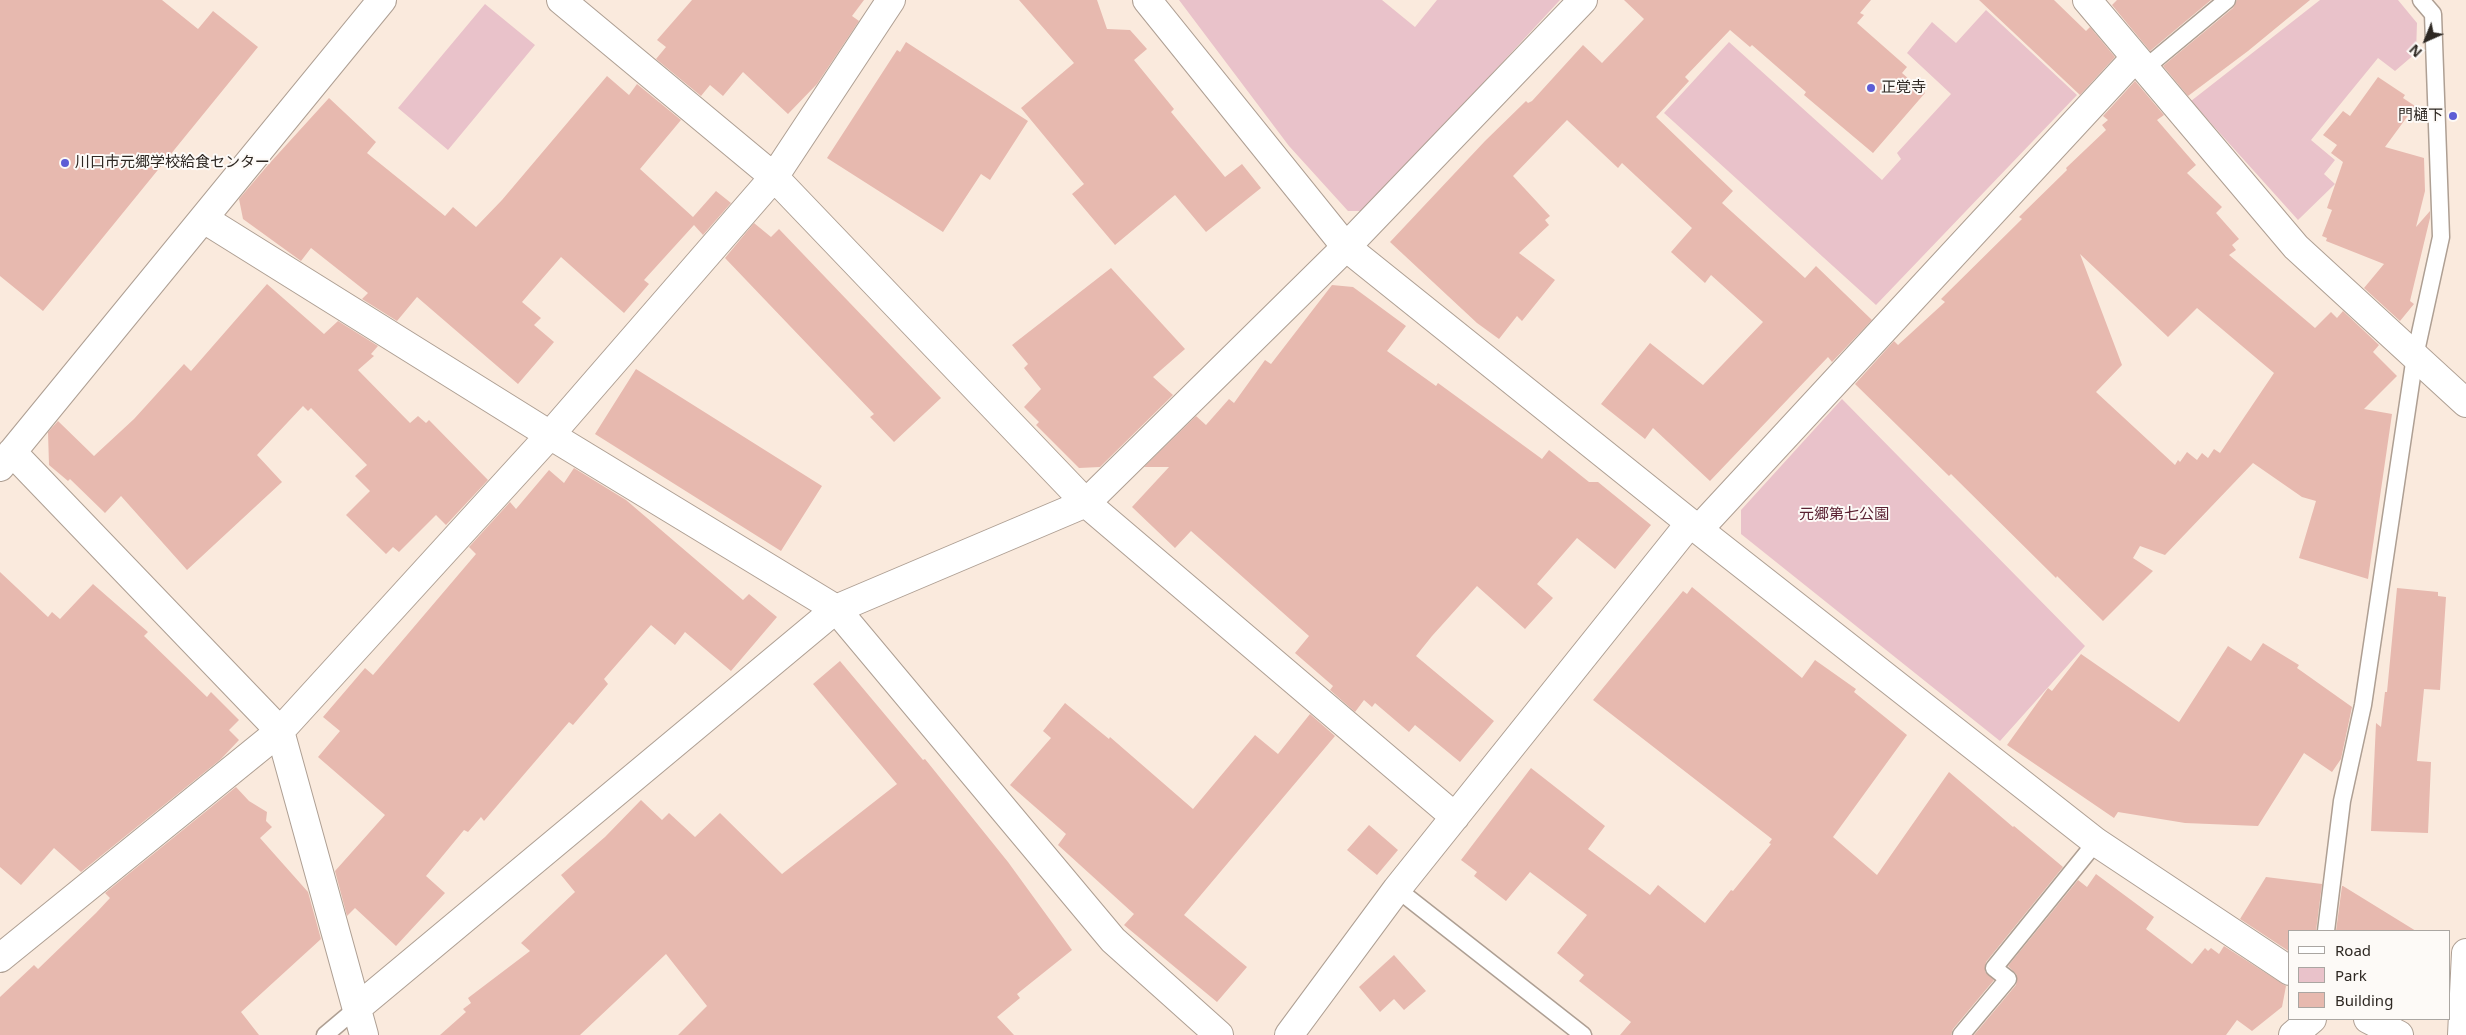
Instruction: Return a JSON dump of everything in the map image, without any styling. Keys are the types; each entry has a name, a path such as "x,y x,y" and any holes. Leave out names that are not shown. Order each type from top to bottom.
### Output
{"street":[{"path":"364,1035 280,731 6,460 382,0"},
{"path":"561,0 774,177 1086,503 1455,817"},
{"path":"0,958 280,731 550,435 774,177 891,0"},
{"path":"1147,0 1346,247 1694,526 2096,842 2288,970"},
{"path":"357,1008 836,609 1086,503 1346,247 1583,0"},
{"path":"2086,0 2296,247 2466,403"},
{"path":"1289,1035 1397,889 1694,526 2139,63"},
{"path":"204,219 550,435 836,609 1113,940 1219,1035"},
{"path":"2462,1035 2466,953"},
{"path":"2293,1035 2311,1020"},
{"path":"2370,1020 2399,1035"}],"lane":[{"path":"2139,63 2227,0"},
{"path":"2326,930 2342,801 2363,705 2415,356 2441,237 2433,14 2421,0"},
{"path":"1961,1035 2008,979 1994,968 2096,842"},
{"path":"1397,889 1583,1035"},
{"path":"325,1035 357,1008"}],"green space":[{"path":"1179,0 1382,0 1415,27 1437,0 1560,0 1365,211 1348,211 1289,146"},
{"path":"2320,0 2398,0 2417,23 2416,53 2395,71 2378,58 2311,140 2335,160 2324,174 2335,184 2298,220 2191,101"},
{"path":"485,4 535,45 448,150 398,108"},
{"path":"1986,10 2077,95 1876,305 1664,113 1729,42 1882,180 1901,159 1897,153 1951,94 1907,53 1932,22 1956,43"},
{"name":"元郷第七公園","path":"1842,399 2085,646 2000,741 1741,534 1741,510"}],"building":[{"name":"川口市元郷学校給食センター","path":"0,0 162,0 198,29 213,11 258,47 43,311 0,276"},
{"path":"692,0 864,0 852,16 859,21 817,84 788,114 743,72 723,96 710,85 701,96 656,59 666,47 657,40"},
{"path":"1019,0 1097,0 1107,29 1130,30 1147,49 1134,60 1174,109 1171,112 1225,177 1242,164 1261,188 1206,232 1175,195 1115,245 1072,194 1084,184 1021,108 1074,63"},
{"path":"1624,0 1871,0 1860,13 1864,15 1857,23 1907,67 1902,73 1925,93 1873,153 1804,95 1806,92 1752,45 1750,47 1730,30 1685,77 1689,81 1656,117 1733,191 1722,203 1805,278 1816,266 1872,320 1832,362 1828,357 1710,481 1653,428 1645,439 1601,404 1650,343 1703,385 1763,322 1711,275 1705,283 1671,252 1692,228 1622,163 1618,168 1567,120 1513,176 1550,216 1545,220 1549,225 1519,253 1555,280 1522,321 1517,316 1499,339 1477,323 1390,242 1485,141 1526,101 1528,103 1532,101 1583,45 1602,63 1644,19"},
{"path":"1979,0 2054,0 2086,31 2090,27 2115,57 2080,95"},
{"path":"2117,0 2211,0 2150,51 2112,5"},
{"path":"2237,0 2310,0 2248,51 2188,96 2163,66 2233,8"},
{"path":"906,42 1028,121 990,180 981,174 943,232 827,158 897,50 900,52"},
{"path":"607,76 629,95 637,84 681,120 640,169 693,217 716,191 731,203 703,235 694,225 644,280 649,284 624,313 561,257 522,302 541,318 534,325 554,342 518,384 417,297 397,321 362,299 368,293 311,248 301,261 243,219 239,199 329,98 376,142 367,153 445,216 453,207 476,227 502,200"},
{"path":"2378,77 2405,95 2403,98 2415,106 2385,147 2424,158 2425,191 2416,227 2430,211 2430,218 2410,301 2414,304 2400,321 2364,288 2384,264 2326,241 2327,238 2322,236 2332,210 2327,208 2343,162 2331,153 2337,145 2323,135 2343,111 2350,116"},
{"path":"2135,81 2164,115 2157,120 2196,165 2187,173 2222,207 2216,213 2239,239 2232,245 2236,250 2229,255 2315,328 2331,312 2337,318 2343,311 2379,345 2373,352 2397,376 2364,409 2392,414 2368,579 2299,558 2316,501 2302,497 2253,463 2165,555 2140,546 2133,558 2153,571 2103,621 2057,576 2056,578 1951,474 1949,476 1855,384 1894,341 1898,345 1945,302 1941,299 2022,219 2019,217 2067,170 2066,168 2106,130 2102,125 2108,120 2103,116","holes":["2080,254 2168,337 2197,308 2274,373 2220,453 2214,449 2208,458 2202,453 2197,460 2187,452 2180,462 2178,460 2175,465 2096,392 2122,365"]},
{"path":"754,223 771,237 779,229 941,398 894,442 870,417 874,414 725,258"},
{"path":"1111,268 1185,349 1153,377 1173,395 1100,467 1079,468 1036,425 1039,422 1024,407 1041,389 1024,368 1028,364 1012,345"},
{"path":"267,284 324,334 338,321 378,346 371,354 374,356 358,370 410,423 418,416 426,423 429,420 488,480 446,525 436,515 399,552 393,547 386,554 346,515 370,491 355,476 367,465 311,408 308,411 303,406 257,455 282,482 187,570 121,496 105,513 70,479 68,481 49,465 48,432 58,421 94,456 134,419 184,364 191,371"},
{"path":"1332,285 1353,287 1406,326 1387,351 1436,386 1438,383 1542,459 1549,450 1589,482 1598,482 1651,525 1615,569 1577,538 1537,584 1553,598 1525,629 1477,586 1432,636 1416,656 1494,721 1460,762 1415,725 1409,732 1375,703 1372,707 1364,700 1355,712 1330,690 1333,686 1295,653 1309,636 1191,531 1175,548 1132,507 1169,467 1144,467 1196,416 1206,425 1229,399 1234,403 1265,360 1271,364"},
{"path":"636,369 822,486 781,551 595,434"},
{"path":"574,468 626,500 743,600 749,594 777,617 731,671 685,632 675,645 651,625 604,679 608,684 573,725 569,722 484,821 481,817 468,832 464,830 426,876 445,893 396,946 355,908 347,916 335,871 385,815 318,757 340,731 323,717 365,668 373,675 476,554 469,547 510,502 516,509 549,470 564,483"},
{"path":"0,572 48,617 52,612 60,619 93,584 148,632 144,636 207,697 211,692 239,720 229,730 239,740 221,759 81,872 54,848 21,885 0,867"},
{"path":"1692,587 1802,678 1815,660 1856,689 1854,692 1907,735 1833,837 1877,875 1949,772 2063,867 1986,962 1985,972 1994,980 1953,1029 1951,1035 1620,1035 1631,1022 1579,981 1584,975 1557,953 1587,915 1530,872 1506,901 1474,876 1477,872 1461,860 1531,768 1605,826 1588,849 1650,895 1658,885 1705,923 1731,890 1733,891 1771,844 1769,843 1772,839 1593,700 1683,591 1687,594"},
{"path":"2397,588 2438,592 2438,596 2446,597 2440,690 2424,689 2417,761 2431,762 2428,833 2371,831 2376,723 2381,727 2385,692 2387,692"},
{"path":"2263,643 2299,665 2297,668 2352,707 2341,759 2332,772 2304,753 2258,826 2185,823 2118,812 2114,818 2007,745 2048,688 2052,691 2081,654 2179,722 2228,646 2251,661"},
{"path":"840,661 923,760 925,759 1008,862 1072,950 1017,994 1020,998 997,1017 1014,1035 678,1035 707,1006 666,954 580,1035 440,1035 466,1012 463,1009 471,1003 468,998 530,951 521,943 575,892 561,875 605,837 641,800 662,820 669,813 695,837 720,813 782,874 897,784 813,684"},
{"path":"1065,703 1109,739 1110,737 1193,809 1255,735 1278,754 1310,714 1335,736 1184,915 1247,967 1217,1002 1124,925 1134,914 1058,845 1066,834 1010,785 1051,738 1043,731"},
{"path":"236,787 249,801 267,812 266,821 272,827 260,838 308,892 321,939 241,1012 259,1035 0,1035 0,997 34,965 38,969 96,913 110,898 105,893"},
{"path":"1369,825 1398,850 1377,875 1347,850"},
{"path":"2096,874 2154,917 2146,929 2192,964 2205,948 2208,951 2211,948 2219,954 2224,946 2286,986 2282,1007 2252,1031 2237,1020 2226,1035 1974,1035 2016,985 2017,975 2008,966 2078,880 2087,887"},
{"path":"2266,877 2322,884 2316,930 2288,930 2288,951 2240,919"},
{"path":"2343,886 2414,930 2336,930"},
{"path":"1394,955 1426,991 1404,1010 1394,999 1380,1012 1359,987"}],"place":[{"name":"正覚寺","path":"1871,88"},
{"name":"門樋下","path":"2453,116"},
{"name":"川口市元郷学校給食センター","path":"65,163"}]}
